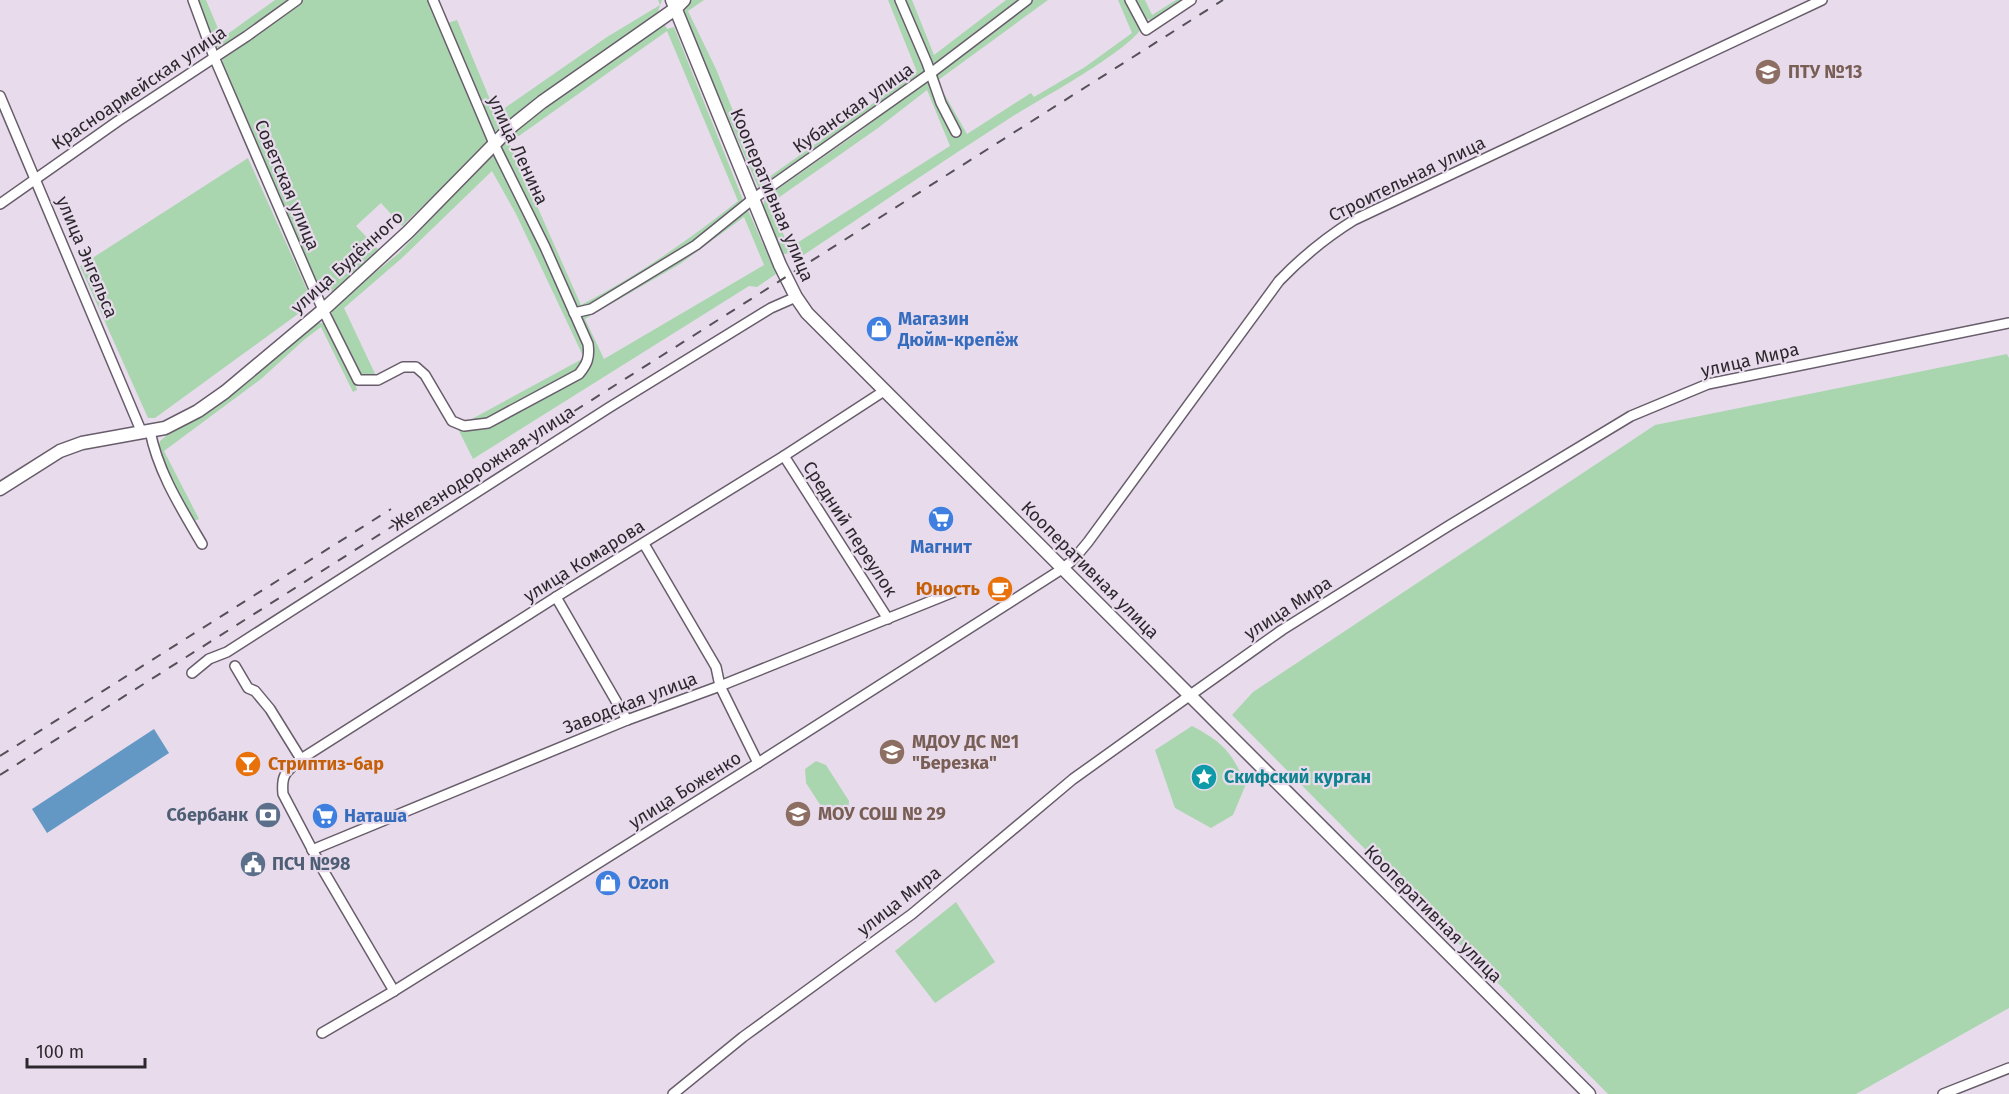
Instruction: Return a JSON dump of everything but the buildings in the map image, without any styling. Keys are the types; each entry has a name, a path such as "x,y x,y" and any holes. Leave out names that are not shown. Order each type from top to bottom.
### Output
{"street":[{"name":"Советская улица","path":"193,0 214,57 323,310 358,380"},
{"name":"Красноармейская улица","path":"0,204 297,0"},
{"name":"улица Ленина","path":"433,0 495,146 545,247 574,313"},
{"path":"900,0 931,73 941,103 956,132"},
{"name":"Кубанская улица","path":"574,313 591,309 696,245 753,200 931,73 1027,0"},
{"path":"1130,0 1146,30 1191,0"},
{"name":"Строительная улица","path":"1062,569 1088,542 1279,281 1328,236 1354,220 1822,0"},
{"name":"улица Будённого","path":"0,489 60,451 82,443 165,428 198,411 225,392 323,310 408,232 495,146 512,126 677,3"},
{"name":"Кооперативная улица","path":"677,3 780,265 807,313 1589,1094"},
{"name":"улица Энгельса","path":"0,96 171,492 202,544"},
{"name":"Железнодорожная улица","path":"192,673 209,659 227,652 610,407 771,308 796,297"},
{"name":"Железнодорожная улица","path":"358,380 378,380 403,367 416,367 426,375 452,421 464,426 488,423 579,374 590,356 588,344 574,313"},
{"name":"улица Мира","path":"673,1094 743,1037 912,914 1073,779 1282,630 1631,416 1708,384 2009,323"},
{"name":"улица Комарова","path":"312,850 283,794 284,774 301,759 884,391"},
{"name":"Средний переулок","path":"784,456 888,619"},
{"path":"644,544 716,667 720,686 758,763"},
{"name":"улица Боженко","path":"322,1033 394,992 1062,569"},
{"name":"Заводская улица","path":"312,850 627,720 720,686 961,589"},
{"path":"556,597 627,720"},
{"path":"235,666 248,688 255,691 270,709 301,759"},
{"path":"312,850 394,992"},
{"path":"1943,1094 2009,1068"}],"green space":[{"path":"206,0 222,38 275,0 290,0 219,48 214,46 196,2"},
{"path":"302,0 430,0 488,134 486,144 472,159 402,226 381,203 356,226 378,249 342,288 334,292 324,290 316,281 292,233 222,64 223,56"},
{"path":"658,0 662,0 657,14 537,98 501,130 495,131 491,127 448,23 457,20 496,114 607,37 660,5"},
{"path":"692,0 704,0 688,11 716,69 762,182 917,72 888,0 898,0 924,72 763,190 758,187 684,14 686,5"},
{"path":"903,0 912,0 934,55 1006,0 1022,0 933,65"},
{"path":"1033,0 1048,0 937,81 967,134 1031,93 1034,97 1085,67 1132,33 1118,0 1128,0 1142,27 1121,49 983,135 796,260 792,253 783,254 763,206 765,198 859,132","holes":["927,90 950,146 789,248 771,203 878,128"]},
{"path":"1133,0 1145,0 1152,15 1176,0 1185,0 1153,20 1145,19"},
{"path":"664,23 667,29 674,27 743,200 719,225 698,240 624,286 579,309 573,305 502,153 503,141 525,121","holes":["667,31 738,201 662,257 581,305 509,143"]},
{"path":"492,154 497,156 515,189 584,340 587,354 581,368 483,422 468,424 456,420 470,420 584,358 516,214 492,171 402,258 344,308 377,378 362,379 332,320 332,311 399,253"},
{"path":"248,158 313,303 155,418 148,418 80,266"},
{"path":"748,210 776,274 757,287 749,286 473,459 457,427 507,417 583,375 592,353 582,315","holes":["744,217 764,265 604,359 585,319 680,264"]},
{"path":"318,323 324,323 329,328 352,373 357,390 353,392 321,327 261,379 164,451 199,519 194,521 175,492 158,448 160,441 206,414"},
{"path":"2007,354 2009,358 2009,1008 1856,1094 1608,1094 1232,715 1253,692 1655,425"},
{"path":"1192,726 1225,749 1246,784 1233,815 1211,828 1175,808 1155,750"},
{"path":"816,761 826,765 849,801 848,812 837,819 828,817 806,783 805,769"},
{"path":"956,902 995,962 935,1003 895,951"}],"water":[{"path":"154,729 169,753 47,833 32,809"}],"railway":[{"path":"0,775 1223,0"},
{"path":"0,756 391,509"}],"place":[{"name":"ПТУ №13","path":"1768,72"},
{"name":"Магазин Дюйм-крепёж","path":"879,329"},
{"name":"Магнит","path":"941,519"},
{"name":"Юность","path":"1000,589"},
{"name":"МДОУ ДС №1 \"Березка\"","path":"892,752"},
{"name":"Стриптиз-бар","path":"248,764"},
{"name":"Скифский курган","path":"1204,777"},
{"name":"МОУ СОШ № 29","path":"798,814"},
{"name":"Сбербанк","path":"268,815"},
{"name":"Наташа","path":"325,816"},
{"name":"ПСЧ №98","path":"253,864"},
{"name":"Ozon","path":"608,883"}]}
